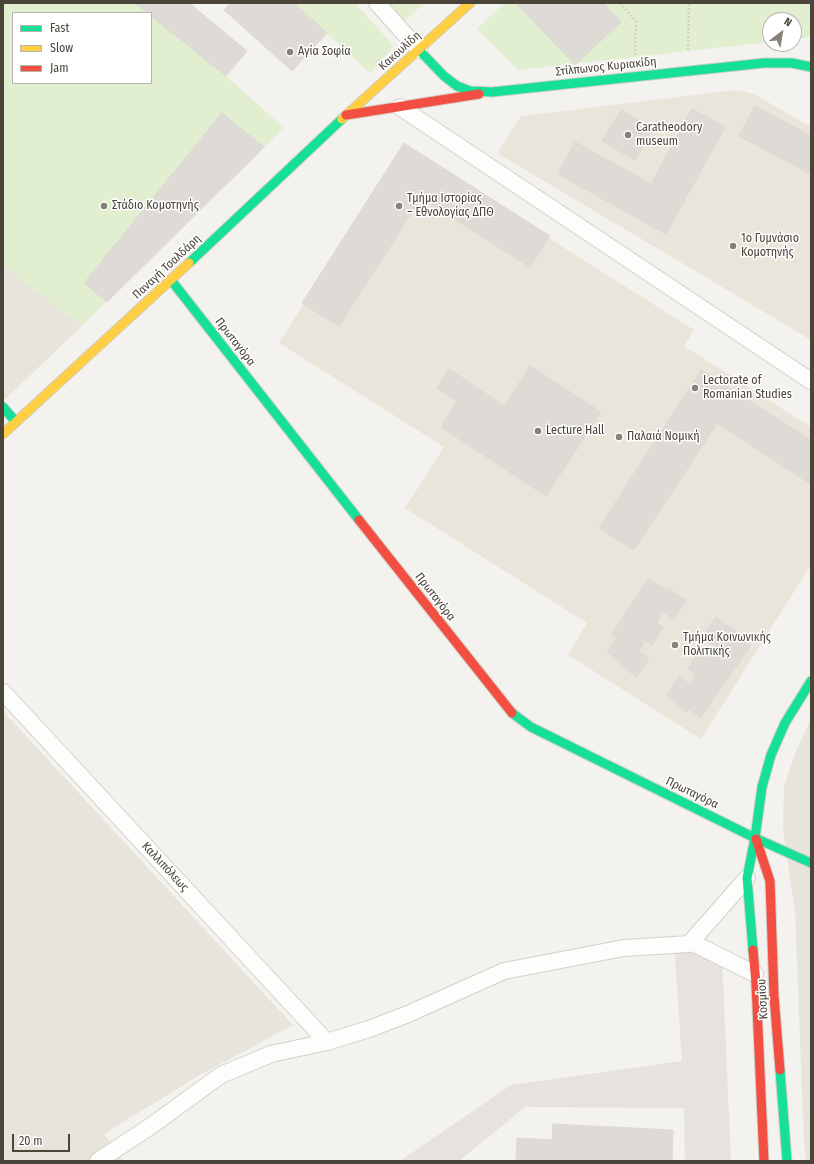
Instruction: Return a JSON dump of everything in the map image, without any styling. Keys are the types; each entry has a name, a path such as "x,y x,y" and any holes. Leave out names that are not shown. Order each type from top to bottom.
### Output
{"street":[{"path":"377,3 419,50"},
{"name":"Κακουλίδη","path":"346,115 470,3"},
{"name":"Στίλπωνος Κυριακίδη","path":"419,50 444,76 457,86 470,91 492,92 773,62 792,63 811,67"},
{"path":"346,115 492,92"},
{"path":"400,107 811,381"},
{"name":"Παναγή Τσαλδάρη","path":"3,434 171,280 346,115"},
{"name":"Πρωταγόρα","path":"171,280 510,712 531,727 755,838 811,863"},
{"path":"3,407 16,422"},
{"name":"Κοσμίου","path":"764,1161 755,974 747,878 755,838 761,793 771,755 785,724 811,682"},
{"name":"Καλλιπόλεως","path":"3,692 327,1042"},
{"name":"Κοσμίου","path":"755,838 770,881 774,996 787,1161"},
{"path":"98,1161 151,1126 221,1075 271,1054 327,1042 369,1029 408,1014 504,971 624,948 689,944 747,878"},
{"path":"691,942 755,974"}],"path":[{"path":"620,3 636,21 634,76"},
{"path":"688,71 689,3"}],"shaded area":[{"name":"1ο Γυμνάσιο Κομοτηνής","path":"736,90 754,94 811,127 811,340 497,153 521,116"},
{"name":"Παλαιά Νομική","path":"403,146 694,330 684,346 811,427 811,565 701,739 568,655 587,623 405,508 444,447 279,343"},
{"path":"3,265 82,326 3,401"},
{"path":"3,711 293,1025 198,1076 104,1134 123,1161 3,1161"},
{"path":"811,718 811,1161 806,1161 795,912 783,829 784,787 794,756"},
{"path":"674,945 722,957 731,1161 685,1161 684,1108 525,1107 459,1161 400,1161 511,1085 682,1061"}],"green space":[{"name":"Στάδιο Κομοτηνής","path":"3,3 189,3 247,51 226,76 284,128 82,326 3,265"},
{"path":"293,3 355,3 394,46 370,73"},
{"path":"387,3 424,3 404,22"},
{"path":"504,3 811,3 811,37 802,38 802,12 762,12 762,43 518,70 477,29"}],"building":[{"path":"135,3 189,3 247,51 226,76 152,17 152,12 147,12"},
{"name":"Αγία Σοφία","path":"231,3 294,3 327,33 292,71 224,10"},
{"path":"516,3 603,3 621,22 575,65"},
{"path":"755,106 811,136 811,174 739,136"},
{"path":"692,109 725,127 666,234 558,174 575,142 651,184"},
{"name":"Caratheodory museum","path":"621,110 653,129 635,160 602,141"},
{"path":"222,113 264,147 107,302 84,283"},
{"path":"404,143 550,236 530,267 421,198 339,326 302,303"},
{"name":"Lecture Hall","path":"530,366 601,412 546,496 476,450"},
{"path":"449,369 504,406 476,450 441,427 457,402 437,388"},
{"path":"701,370 811,440 811,484 717,423 634,550 599,528"},
{"path":"648,579 666,590 667,588 686,600 674,619 663,612 657,622 663,627 652,645 645,640 639,651 649,658 637,677 620,665 622,662 607,652 617,638 612,634"},
{"path":"716,617 738,633 736,636 751,645 701,717 689,709 687,712 667,695 679,676 690,685 696,674 688,668 700,650 709,656 715,647 702,637"},
{"path":"553,1124 673,1130 672,1161 516,1161 517,1138 552,1140"}],"traffic: fast":[{"path":"419,50 444,76 457,86 470,91 492,92 764,63 792,63 811,67"},
{"path":"189,263 342,119"},
{"path":"171,280 359,520"},
{"path":"3,407 16,422"},
{"path":"753,950 747,878 755,838 762,787 771,755 785,723 811,681"},
{"path":"512,713 531,727 755,838 811,863"},
{"path":"780,1070 787,1161"}],"traffic: slow":[{"path":"342,119 470,3"},
{"path":"3,434 189,263"}],"traffic: jam":[{"path":"346,115 479,94"},
{"path":"359,520 512,713"},
{"path":"756,839 770,881 774,996 780,1070"},
{"path":"753,950 756,984 764,1161"}],"place":[{"name":"Αγία Σοφία","path":"290,52"},
{"name":"Caratheodory museum","path":"628,135"},
{"name":"Στάδιο Κομοτηνής","path":"104,206"},
{"name":"Τμήμα Ιστορίας – Εθνολογίας ΔΠΘ","path":"399,206"},
{"name":"1ο Γυμνάσιο Κομοτηνής","path":"733,246"},
{"name":"Lectorate of Romanian Studies","path":"695,388"},
{"name":"Lecture Hall","path":"538,431"},
{"name":"Παλαιά Νομική","path":"619,437"},
{"name":"Τμήμα Κοινωνικής Πολιτικής","path":"675,645"}]}
